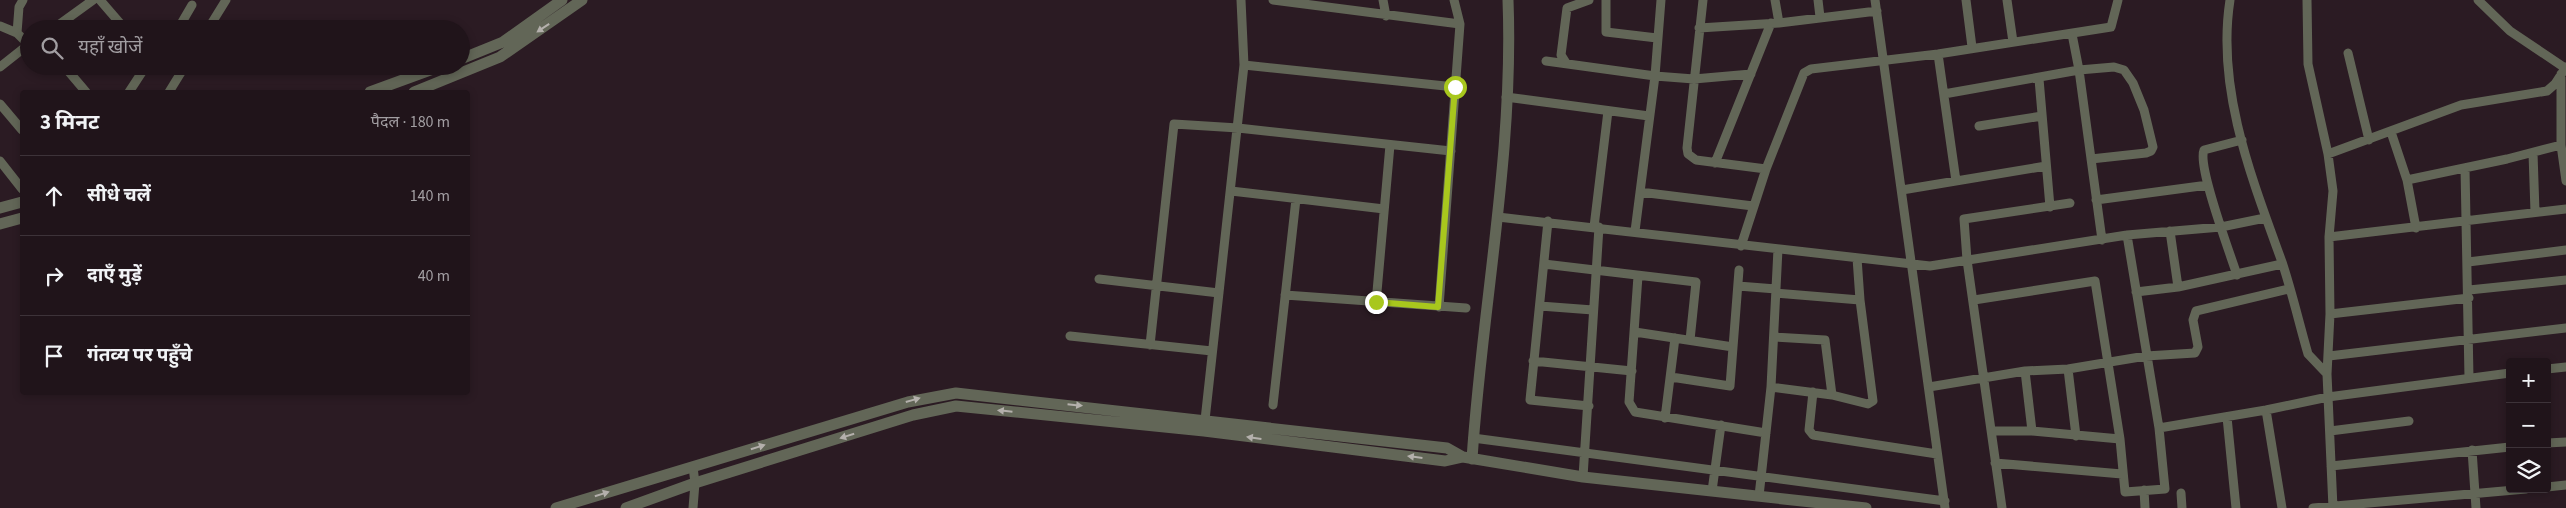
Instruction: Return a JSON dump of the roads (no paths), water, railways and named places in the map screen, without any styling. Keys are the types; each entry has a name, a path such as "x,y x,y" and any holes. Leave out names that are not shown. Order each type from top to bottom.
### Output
{"street":[{"path":"17,33 19,7 22,0"},
{"path":"65,20 93,0"},
{"path":"100,0 118,20"},
{"path":"214,20 226,0"},
{"path":"470,55 503,42 562,0"},
{"path":"470,69 500,56 582,0"},
{"path":"1205,420 1244,65 1241,0"},
{"path":"1273,0 1460,24"},
{"path":"1383,0 1386,16"},
{"path":"1438,307 1460,24 1454,0"},
{"path":"1467,458 1473,438 1498,217 1506,97 1508,0"},
{"path":"1566,63 1561,55 1567,8 1589,0"},
{"path":"1606,0 1606,32 1657,38"},
{"path":"1635,231 1655,76 1661,0"},
{"path":"1703,0 1687,148 1688,154 1696,160 1766,169"},
{"path":"1715,163 1751,74 1775,23 1776,0"},
{"path":"1818,0 1820,17"},
{"path":"1473,438 1715,470 1945,504 1876,0"},
{"path":"1966,0 1972,47"},
{"path":"2007,0 2013,42"},
{"path":"1741,246 1766,169 1804,74 1811,69 1938,54 1972,47 2111,27 2118,0"},
{"path":"2230,0 2226,46 2228,79 2242,140 2265,218 2282,264 2308,354 2327,374"},
{"path":"2307,0 2308,64 2328,154 2332,191 2329,238 2330,314 2327,374 2333,507"},
{"path":"2478,0 2510,31 2564,70"},
{"path":"183,20 192,5"},
{"path":"1699,28 1775,23 1877,11"},
{"path":"0,26 20,36"},
{"path":"2072,34 2079,70 2102,240"},
{"path":"0,66 20,51"},
{"path":"2348,53 2369,140"},
{"path":"1938,54 1956,181"},
{"path":"1546,61 1655,76 1694,79 1751,74"},
{"path":"1244,65 1455,87"},
{"path":"1944,94 2039,79 2079,70 2114,67 2124,70 2133,83 2144,110 2153,147 2151,151 2146,152 2091,159"},
{"path":"2328,154 2461,105 2547,91 2555,84 2564,70"},
{"path":"2564,70 2561,145 2566,181"},
{"path":"70,75 80,90"},
{"path":"130,90 140,75"},
{"path":"171,90 178,75"},
{"path":"375,90 416,75"},
{"path":"419,90 455,75"},
{"path":"2039,79 2050,206"},
{"path":"1506,97 1650,116"},
{"path":"0,104 20,128"},
{"path":"1583,477 1589,406 1597,227 1608,111"},
{"path":"1978,126 2042,116"},
{"path":"1150,345 1174,124 1238,128 1451,151"},
{"path":"2391,132 2407,180 2416,228"},
{"path":"2236,275 2208,185 2202,156 2204,150 2242,140"},
{"path":"1376,302 1390,145"},
{"path":"2407,180 2533,153 2561,145"},
{"path":"2533,153 2535,212"},
{"path":"0,161 20,186"},
{"path":"1902,190 2046,166"},
{"path":"2465,168 2469,294 2469,378"},
{"path":"2096,200 2208,185"},
{"path":"1231,191 1384,209"},
{"path":"1640,192 1753,206"},
{"path":"1273,405 1296,199"},
{"path":"0,208 20,203"},
{"path":"2002,508 1967,260 1964,219 2070,204"},
{"path":"2329,238 2566,209"},
{"path":"1498,217 1548,221 1741,246 1930,266 2127,235 2221,226 2265,218"},
{"path":"0,224 20,219"},
{"path":"1548,221 1530,400 1589,406"},
{"path":"2170,231 2178,286"},
{"path":"1974,300 2095,281 2120,439 2125,492 2165,489 2159,428 2127,235"},
{"path":"1759,496 1771,387 1778,249"},
{"path":"2468,262 2566,250"},
{"path":"1771,387 1832,395 1868,404 1873,402 1860,300 1858,258"},
{"path":"1544,264 1696,282 1690,340"},
{"path":"2136,292 2236,275 2282,264"},
{"path":"1670,378 1730,386 1739,270"},
{"path":"1638,276 1629,402 1631,409 1635,412 1665,418 1766,432"},
{"path":"1099,279 1219,293"},
{"path":"2330,314 2566,280"},
{"path":"1738,286 1860,300"},
{"path":"1929,387 2025,371 2068,369 2108,364 2146,356 2197,351 2193,320 2196,311 2289,290"},
{"path":"1285,295 1466,308"},
{"path":"1540,306 1593,310"},
{"path":"2329,356 2566,328"},
{"path":"1635,332 1733,348"},
{"path":"1070,336 1212,351"},
{"path":"1774,337 1825,340 1832,395"},
{"path":"1665,418 1675,338"},
{"path":"1534,361 1632,371"},
{"path":"2551,369 2566,367"},
{"path":"2068,369 2076,436"},
{"path":"2025,371 2032,432"},
{"path":"2159,428 2266,410 2328,396 2506,373"},
{"path":"1812,392 1809,430 1813,435 1937,454"},
{"path":"556,508 908,402 941,394 973,394 1447,448 1467,458 1583,477 1866,508"},
{"path":"626,508 695,483 913,415 956,406 1204,431 1446,461 1467,458"},
{"path":"2266,410 2282,508"},
{"path":"2226,417 2236,508"},
{"path":"2330,431 2409,421"},
{"path":"1712,490 1721,425"},
{"path":"1992,431 2120,439"},
{"path":"2551,443 2566,442"},
{"path":"2331,466 2506,447"},
{"path":"2472,450 2476,508"},
{"path":"1995,463 2122,474"},
{"path":"693,467 695,483 693,508"},
{"path":"2551,487 2566,485"},
{"path":"2144,490 2145,508"},
{"path":"2313,508 2506,491"},
{"path":"2181,493 2182,508"}]}
